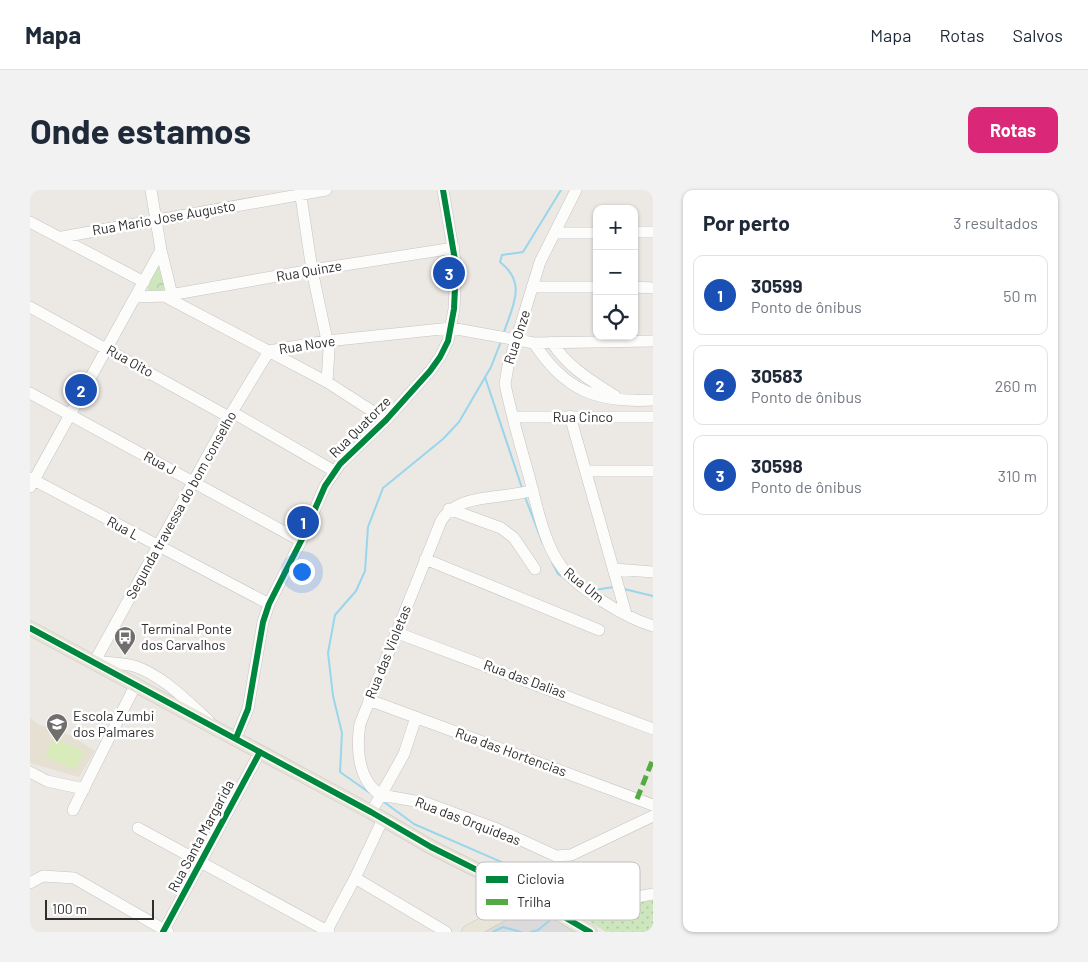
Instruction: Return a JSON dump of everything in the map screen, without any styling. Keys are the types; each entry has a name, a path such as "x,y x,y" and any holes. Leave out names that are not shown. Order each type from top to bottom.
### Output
{"main road":[{"path":"30,628 95,661 377,815 431,847 476,870"},
{"path":"469,932 488,920"},
{"path":"571,921 590,932"}],"street":[{"path":"151,190 168,296 269,351"},
{"name":"Rua Mario Jose Augusto","path":"62,237 300,192 326,190"},
{"name":"Rua Quatorze","path":"236,738 248,709 263,622 269,604 325,486 334,471 386,420 440,357 451,328 457,288 454,248 443,190"},
{"name":"Rua Onze","path":"528,492 505,384 508,366 540,262 576,190"},
{"path":"300,192 312,270 330,360 328,382"},
{"path":"30,222 62,237 144,282"},
{"path":"555,233 593,232"},
{"path":"638,232 653,232"},
{"name":"Rua Quinze","path":"137,297 168,296 312,270 454,248"},
{"path":"31,482 108,349 161,250"},
{"path":"532,287 593,287"},
{"path":"638,287 653,288"},
{"name":"Rua Oito","path":"30,307 334,471"},
{"name":"Rua Nove","path":"269,351 327,341 451,328 534,343 653,341"},
{"path":"552,342 568,361 586,377 621,400"},
{"path":"534,343 543,358 570,384 583,392 621,400 653,400"},
{"name":"Rua Nove","path":"269,351 328,382 386,420"},
{"name":"Segunda travessa do bom conselho","path":"95,661 231,415 269,351"},
{"name":"Rua J","path":"30,393 300,542"},
{"path":"570,416 626,614"},
{"name":"Rua Cinco","path":"513,417 653,417"},
{"path":"587,471 653,471"},
{"name":"Rua L","path":"31,482 269,604"},
{"path":"449,509 477,499 528,492"},
{"name":"Rua Um","path":"528,492 561,567 590,591 639,622 653,626"},
{"path":"449,509 501,528 514,538 535,569"},
{"name":"Rua das Violetas","path":"381,794 369,784 362,767 358,747 360,724 425,559 441,521 449,509"},
{"path":"425,559 599,630"},
{"path":"614,569 653,572"},
{"name":"Rua das Dalias","path":"395,632 653,729"},
{"path":"95,661 134,666 171,687 217,728"},
{"path":"73,810 136,684"},
{"name":"Rua das Hortencias","path":"369,700 653,805"},
{"path":"138,828 327,932 355,878 377,815 381,794 404,754 416,717"},
{"name":"Rua Santa Margarida","path":"165,931 260,752"},
{"path":"30,772 47,781 84,789"},
{"name":"Rua das Orquideas","path":"381,794 426,803 497,829 556,856 571,854 653,816"},
{"path":"30,883 43,876 74,878 165,931"},
{"path":"355,878 446,932"},
{"path":"640,896 653,894"}],"shaded area":[{"name":"Escola Zumbi dos Palmares","path":"30,718 38,724 72,736 95,751 79,777 30,763"},
{"path":"503,920 559,920 580,932 482,932"}],"green space":[{"path":"160,260 166,289 151,293 146,286"},
{"path":"53,738 84,751 76,770 45,757"},
{"path":"653,897 653,932 606,932 587,920 640,920 640,903"}],"waterway":[{"path":"504,332 514,304 516,286 508,270 500,262 502,255 523,252 561,190"},
{"path":"370,793 340,772 342,733 333,696 328,653 335,615 356,591 365,571 368,527 383,488 443,439 459,422 491,367 500,344"},
{"path":"485,377 522,488"},
{"path":"525,497 543,544"},
{"path":"552,562 558,574 566,579"},
{"path":"594,590 614,587"},
{"path":"624,589 653,596"},
{"path":"384,802 414,824 501,862"},
{"path":"531,932 538,930 549,921"},
{"path":"493,932 503,927 521,932"}],"marked path":[{"path":"637,799 653,759"}],"cycle path":[{"path":"236,738 248,709 263,622 269,604 301,541 325,486 340,464 386,420 430,371 448,341 454,309 456,266 443,190"},
{"path":"30,628 371,812 431,847 476,870"},
{"path":"163,932 260,752"},
{"path":"569,920 590,932"}],"place":[{"name":"30598","path":"449,273"},
{"name":"30583","path":"81,390"},
{"name":"30599","path":"303,522"},
{"name":"Terminal Ponte dos Carvalhos","path":"125,656"},
{"name":"Escola Zumbi dos Palmares","path":"57,743"}]}
